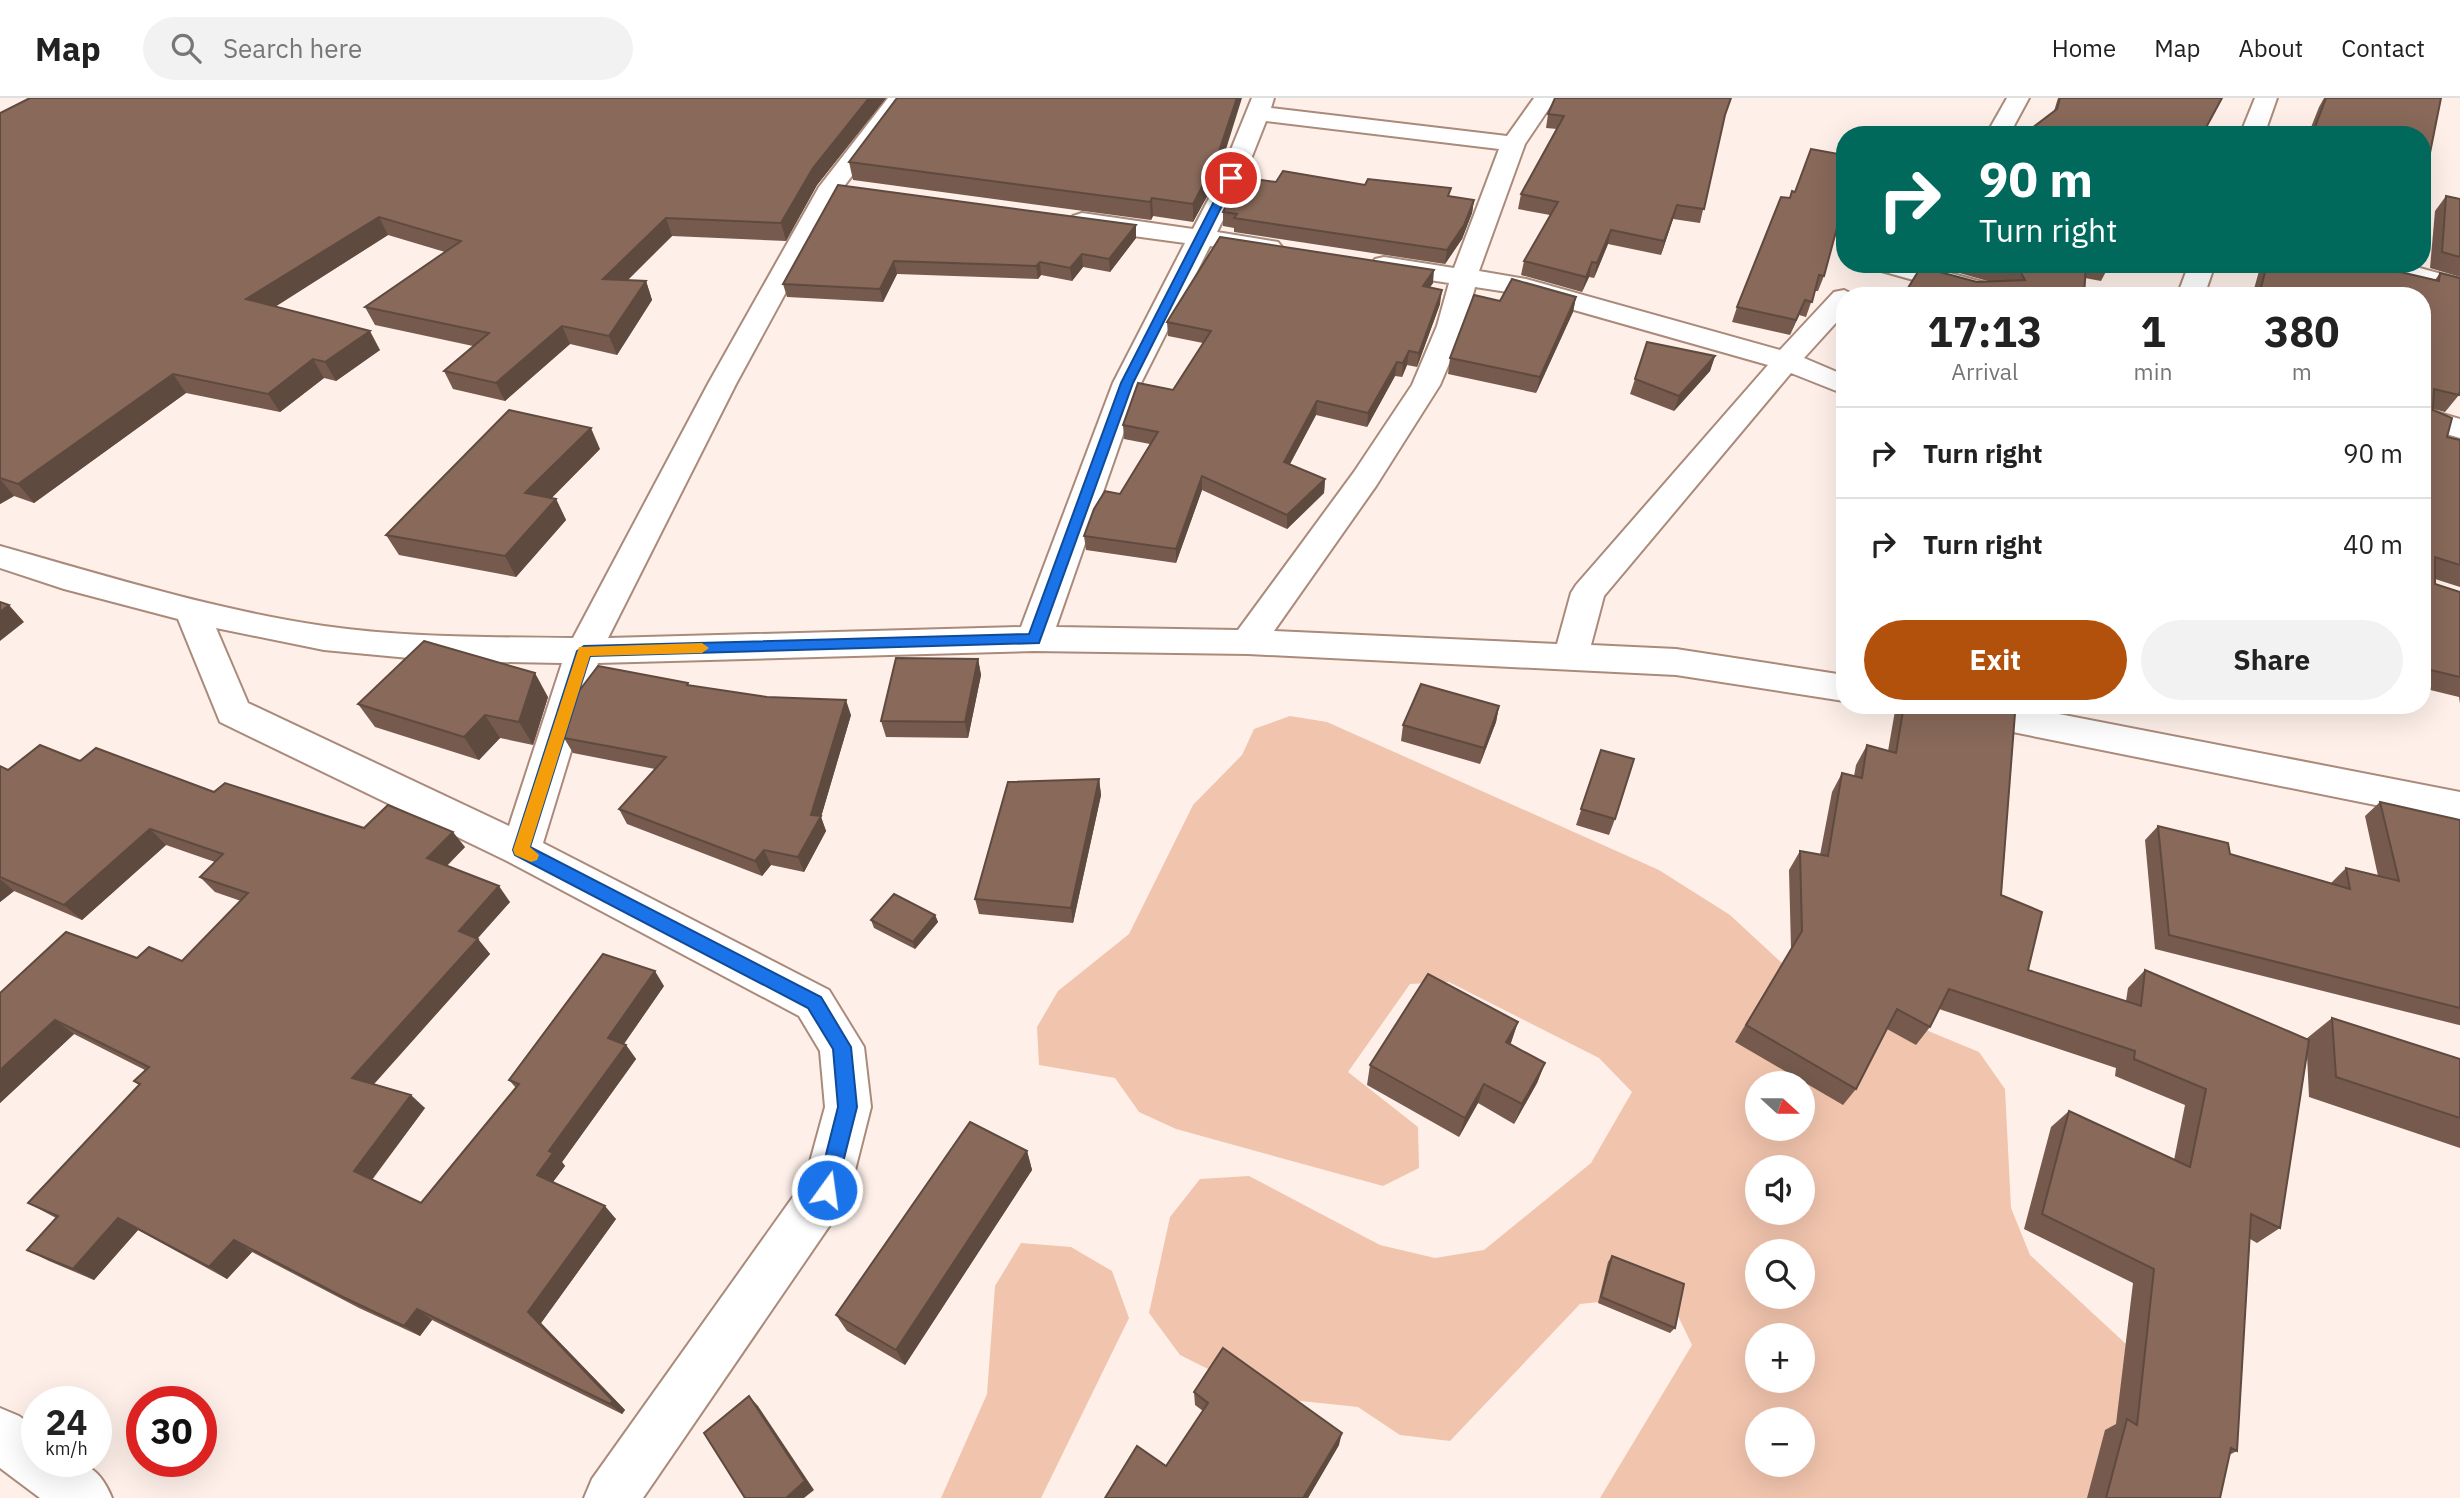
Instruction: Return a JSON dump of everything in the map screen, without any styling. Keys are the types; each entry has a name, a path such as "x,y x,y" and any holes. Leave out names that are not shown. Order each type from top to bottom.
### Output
{"street":[{"path":"521,850 584,651 722,384 900,98"},
{"path":"1248,642 1365,479 1426,385 1451,326 1464,277 1513,144 1545,98"},
{"path":"2002,126 2018,98"},
{"path":"2255,126 2266,98"},
{"path":"1034,639 1127,383 1231,178 1261,105 1513,144"},
{"path":"1051,216 1298,252"},
{"path":"1353,260 1517,285 1786,361 1836,382"},
{"path":"1855,287 1868,273"},
{"path":"1918,273 1969,287"},
{"path":"2406,273 2460,288"},
{"path":"1570,659 1588,593 1786,361 1836,308"},
{"path":"2431,420 2460,429"},
{"path":"0,557 76,581 192,611 324,638 441,649 584,651 1034,639 1248,642 1676,663 1836,687"},
{"path":"192,611 233,712 521,850 814,1003 842,1047 848,1107 827,1190 611,1498"},
{"path":"1989,714 2460,807"},
{"path":"0,1435 85,1498"}],"shaded area":[{"path":"1290,716 1327,722 1659,870 1730,915 1796,976 1979,1052 2005,1089 2011,1208 2030,1255 2126,1344 2172,1498 1600,1498 1692,1345 1668,1295 1580,1304 1450,1441 1400,1435 1358,1407 1264,1397 1180,1355 1149,1313 1170,1217 1200,1179 1249,1176 1380,1245 1435,1258 1484,1250 1591,1163 1632,1092 1599,1058 1449,982 1410,984 1348,1072 1418,1127 1419,1168 1383,1186 1176,1129 1139,1112 1115,1078 1039,1065 1037,1027 1058,991 1129,934 1193,805 1242,755 1254,729"},
{"path":"1021,1243 1071,1247 1112,1271 1129,1318 1041,1498 941,1498 987,1394 995,1286"}],"building":[{"path":"30,98 869,98 813,168 781,223 666,218 603,279 646,281 609,336 562,326 496,383 444,371 489,333 365,307 461,241 379,217 246,299 370,331 325,362 313,359 268,394 173,374 18,484 0,478 0,113"},
{"path":"897,98 1237,98 1216,160 1193,204 1152,198 1150,202 849,162"},
{"path":"1555,98 1731,98 1704,209 1677,205 1664,241 1611,230 1597,263 1592,262 1586,277 1524,261 1558,202 1521,194 1564,116 1548,114"},
{"path":"2060,98 2222,98 2207,126 2035,126 2057,109"},
{"path":"2326,98 2441,98 2431,148 2431,126 2315,126"},
{"path":"1811,149 1836,154 1836,232 1824,276 1819,275 1812,302 1805,300 1796,320 1737,307 1781,197 1790,198 1792,191 1795,192"},
{"path":"1283,171 1365,185 1368,179 1451,188 1448,196 1474,200 1464,225 1447,250 1234,218 1237,214 1223,212 1240,177 1276,182"},
{"path":"838,185 1136,225 1109,259 1082,254 1070,268 1040,262 1036,266 894,261 880,289 783,284"},
{"path":"2446,196 2460,199 2460,257 2442,252"},
{"path":"1220,237 1434,270 1423,286 1442,290 1419,353 1409,351 1403,363 1397,362 1368,413 1317,401 1284,462 1325,479 1287,515 1202,476 1176,549 1084,536 1094,509 1105,491 1120,494 1158,432 1123,425 1138,383 1173,390 1211,331 1167,322"},
{"path":"1917,273 1943,273 1977,282 2025,280 2021,273 2085,273 2085,287 1909,287"},
{"path":"2265,273 2405,273 2439,281 2440,273 2460,278 2460,391 2459,395 2434,389 2433,410 2452,418 2447,437 2460,440 2460,565 2435,557 2435,584 2460,592 2460,677 2431,670 2431,287 2261,287"},
{"path":"1512,279 1576,297 1540,377 1450,358 1474,295 1500,301"},
{"path":"1647,342 1715,356 1679,396 1635,379"},
{"path":"509,410 591,428 525,493 556,499 505,556 386,535"},
{"path":"0,602 9,605 0,612"},
{"path":"424,641 535,673 519,722 485,715 464,737 358,704"},
{"path":"896,658 978,659 965,722 881,721"},
{"path":"598,666 688,683 687,685 767,697 846,700 811,815 821,816 798,857 764,850 755,861 619,809 666,757 564,738 579,691"},
{"path":"1421,684 1499,706 1484,748 1403,725"},
{"path":"1902,714 2015,714 2001,895 2042,912 2028,970 2141,1006 2145,970 2309,1040 2280,1228 2251,1214 2237,1451 2231,1448 2220,1498 2106,1498 2127,1419 2137,1425 2154,1269 2042,1214 2069,1111 2190,1167 2206,1089 2134,1059 2135,1051 1949,989 1930,1027 1897,1009 1856,1089 1746,1025 1802,931 1800,851 1828,856 1842,773 1862,778 1867,745 1896,753"},
{"path":"40,745 80,761 96,748 214,792 225,783 364,828 388,805 453,832 427,858 499,886 459,931 478,939 352,1078 411,1095 354,1171 421,1203 519,1084 509,1080 603,954 655,971 608,1038 626,1045 549,1151 553,1153 537,1175 605,1206 528,1312 613,1401 610,1404 417,1309 404,1326 234,1240 209,1267 118,1218 73,1269 27,1250 58,1216 28,1203 140,1084 134,1081 149,1067 55,1020 0,1070 0,993 66,932 137,958 149,947 182,961 248,893 200,877 223,854 150,829 64,905 0,877 0,766 8,770"},
{"path":"1601,750 1634,759 1615,819 1581,809"},
{"path":"1099,779 1071,908 975,899 1008,782"},
{"path":"2380,802 2460,820 2460,1008 2169,935 2158,826 2228,843 2230,854 2350,889 2346,868 2399,881"},
{"path":"894,894 935,915 913,942 871,920"},
{"path":"1428,974 1518,1022 1506,1042 1545,1063 1522,1104 1484,1084 1465,1118 1370,1065"},
{"path":"2332,1018 2460,1059 2460,1118 2336,1077"},
{"path":"970,1122 1027,1151 896,1350 836,1315"},
{"path":"1612,1256 1684,1284 1675,1328 1601,1297"},
{"path":"1223,1348 1342,1433 1303,1498 1105,1498 1137,1446 1166,1466 1208,1403 1194,1392"},
{"path":"749,1396 805,1481 786,1498 745,1498 704,1433"}],"slow traffic":[{"path":"531,855 521,850 584,651 702,648"}],"route":[{"path":"827,1190 848,1107 842,1047 814,1003 521,850 584,651 1034,639 1127,383 1231,178"}]}
